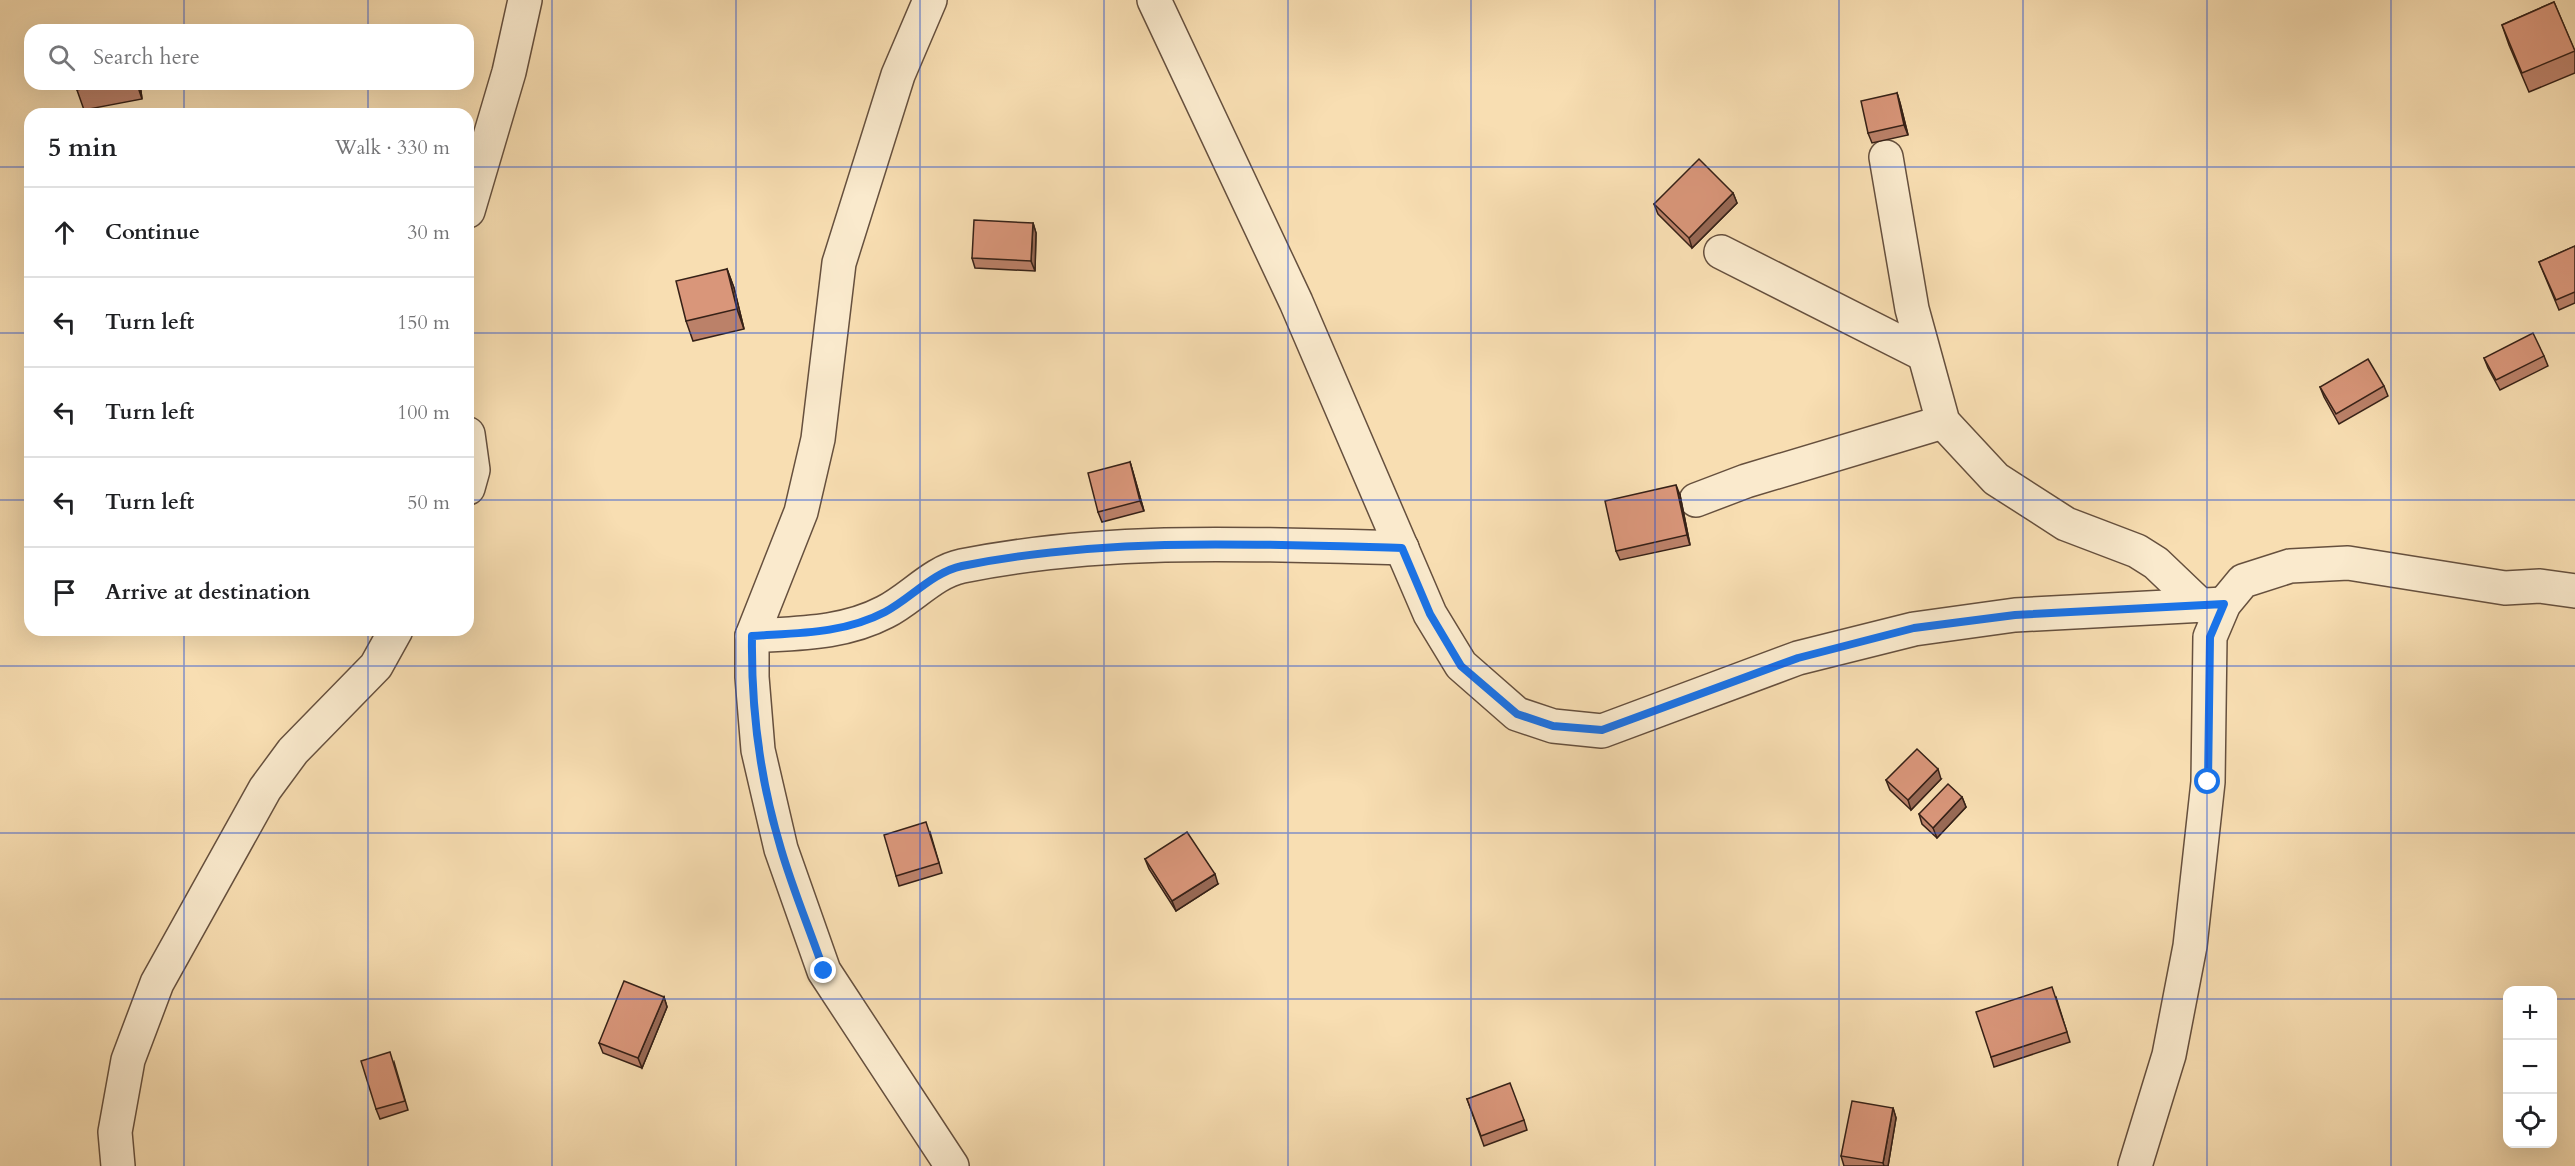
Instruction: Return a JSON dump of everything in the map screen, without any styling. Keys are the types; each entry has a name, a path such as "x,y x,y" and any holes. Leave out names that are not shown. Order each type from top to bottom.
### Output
{"street":[{"path":"474,191 509,72 525,0"},
{"path":"930,0 898,75 839,263 816,449 801,512 752,636 752,677 758,750 781,849 824,971 952,1166"},
{"path":"1154,0 1296,302 1430,614 1461,666 1517,714 1553,726 1602,730 1798,658 1914,628 2015,615 2212,605 2243,581 2290,566 2348,563 2505,588 2540,586 2575,591"},
{"path":"1886,157 1912,309 1943,422 1996,480 2066,524 2138,551 2212,605"},
{"path":"1720,252 1923,354"},
{"path":"1696,500 1746,481 1943,422"},
{"path":"752,636 826,631 856,625 886,612 935,578 958,567 1014,556 1222,543 1402,548"},
{"path":"2135,1166 2169,1055 2190,946 2203,849 2208,782 2212,605"},
{"path":"118,1166 116,1132 128,1060 157,983 264,789 293,751 376,666 393,636"}],"building":[{"path":"2554,2 2575,51 2522,73 2502,25"},
{"path":"1897,93 1904,125 1868,133 1861,101"},
{"path":"1699,159 1733,193 1689,238 1654,204"},
{"path":"974,220 1033,223 1031,261 972,258"},
{"path":"2575,246 2575,292 2556,300 2539,262"},
{"path":"727,269 737,309 686,321 676,281"},
{"path":"2533,333 2544,356 2496,380 2484,358"},
{"path":"2368,359 2384,386 2336,414 2320,387"},
{"path":"1130,462 1140,501 1098,512 1088,473"},
{"path":"1676,485 1687,535 1616,551 1605,501"},
{"path":"1917,749 1938,769 1908,800 1886,780"},
{"path":"1948,784 1962,797 1933,828 1919,814"},
{"path":"926,822 939,863 896,876 884,835"},
{"path":"1187,832 1215,874 1172,901 1145,859"},
{"path":"624,981 664,997 638,1058 599,1043"},
{"path":"2052,987 2067,1032 1991,1057 1976,1012"},
{"path":"390,1052 405,1101 376,1109 361,1061"},
{"path":"1510,1083 1524,1120 1481,1136 1467,1099"},
{"path":"1852,1101 1893,1108 1883,1163 1841,1156"}],"route":[{"path":"824,971 781,849 758,750 752,677 752,636 826,631 856,625 886,612 935,578 958,567 1014,556 1222,543 1402,548 1430,614 1461,666 1517,714 1553,726 1602,730 1798,658 1914,628 2015,615 2224,604 2210,637 2208,782"}]}
